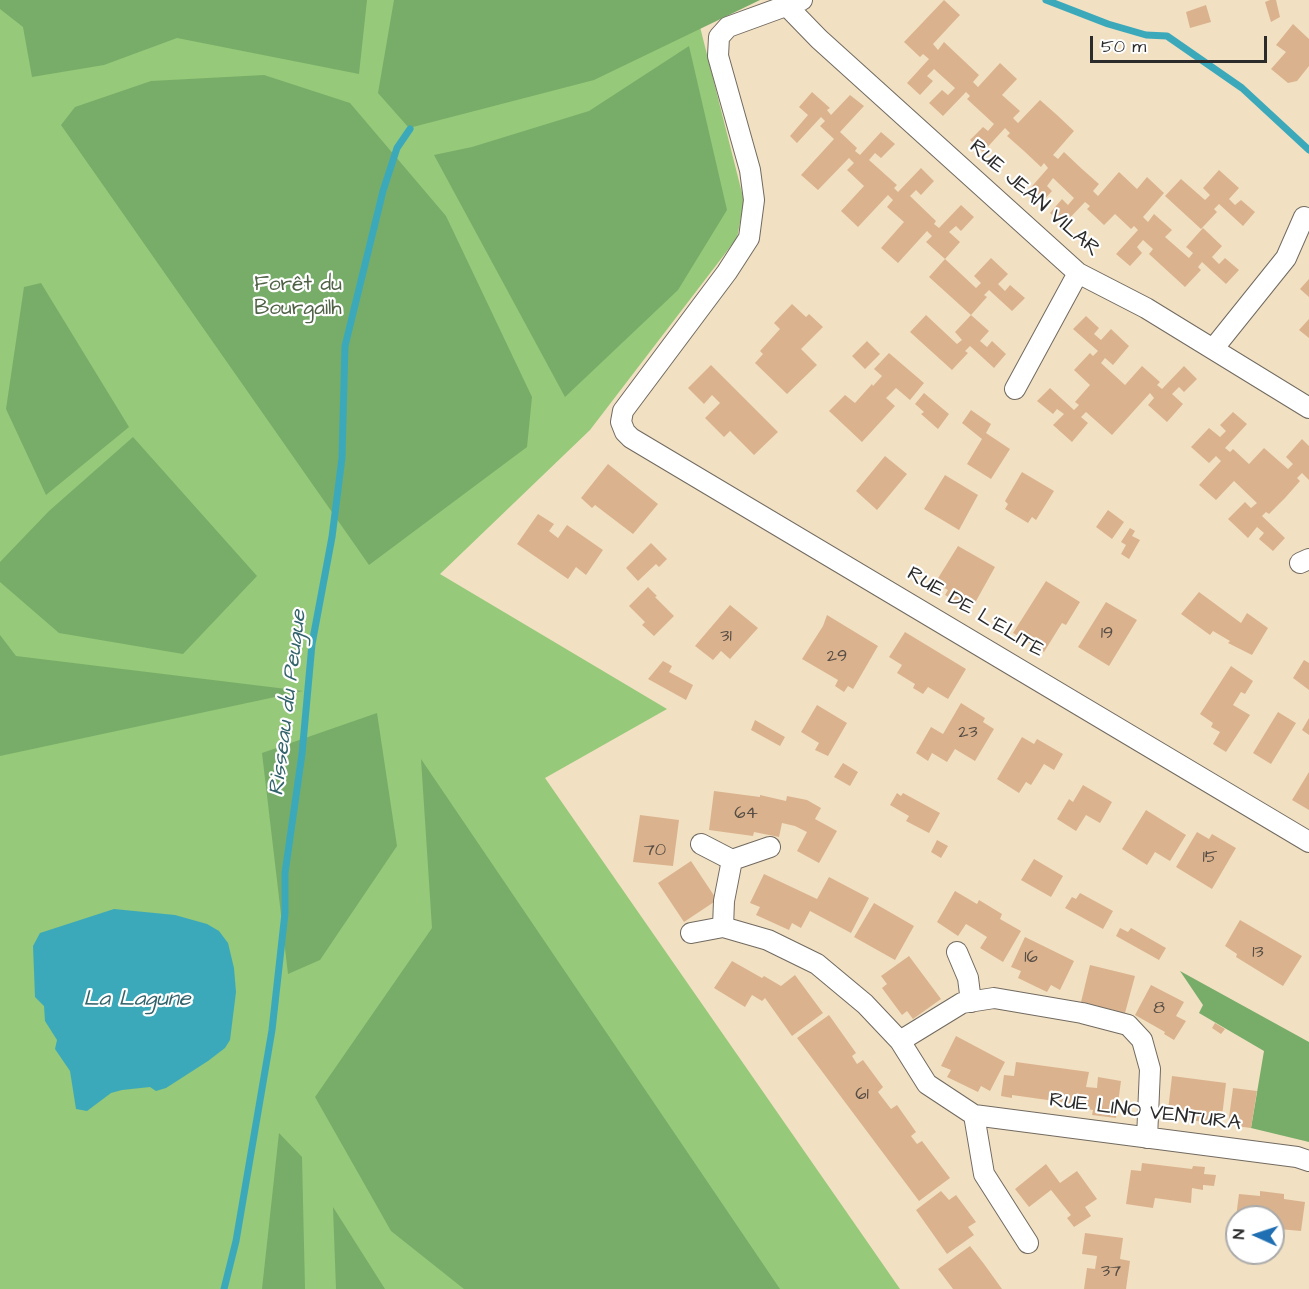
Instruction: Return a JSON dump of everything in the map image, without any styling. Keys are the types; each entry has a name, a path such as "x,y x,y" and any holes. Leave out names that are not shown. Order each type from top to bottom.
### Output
{"street":[{"name":"RUE JEAN VILAR","path":"794,2 819,39 1078,273 1146,308 1309,408"},
{"name":"RUE DE L'ELITE","path":"794,2 729,27 719,38 718,56 750,170 754,200 749,238 727,272 623,411 621,422 631,438 1309,842"},
{"path":"1213,349 1286,258 1304,218"},
{"path":"1015,389 1078,273"},
{"path":"701,844 732,860 771,847"},
{"path":"723,927 724,901 732,860"},
{"name":"RUE LINO VENTURA","path":"691,933 723,927 768,940 818,964 865,1004 900,1041 927,1083 974,1115 1297,1157 1309,1161"},
{"path":"957,952 968,978 971,1002"},
{"path":"900,1041 962,1003 994,998 1082,1013 1128,1025 1142,1040 1150,1069 1147,1138"},
{"path":"974,1115 984,1174 1028,1243"}],"green space":[{"name":"Forêt du Bourgailh","path":"0,0 739,0 697,15 744,201 737,238 590,430 440,574 667,709 545,778 900,1289 0,1289"},
{"path":"0,0 367,0 359,74 177,38 104,65 32,77 23,27 0,9"},
{"path":"394,0 760,0 594,80 409,128 378,93"},
{"path":"689,46 727,210 678,290 565,397 434,155 472,147 589,111"},
{"path":"264,75 350,103 446,216 532,397 527,447 369,565 61,125 75,107 151,81"},
{"path":"41,283 129,427 46,495 6,409 24,287"},
{"path":"133,437 257,576 183,654 59,633 0,582 0,562 49,511"},
{"path":"0,635 16,656 303,691 0,756"},
{"path":"377,713 397,846 320,960 288,974 262,753"},
{"path":"421,759 780,1289 464,1289 391,1231 315,1097 432,928"},
{"path":"1180,971 1309,1042 1309,1142 1251,1128 1264,1051 1199,1013 1203,1005"},
{"path":"279,1133 302,1157 305,1289 262,1289"},
{"path":"333,1207 385,1289 336,1289"}],"water":[{"name":"La Lagune","path":"114,909 175,915 207,924 219,931 228,943 234,968 236,992 230,1040 225,1048 208,1061 166,1088 156,1091 150,1087 111,1093 87,1111 76,1109 70,1071 55,1049 57,1040 45,1021 44,1006 35,997 33,946 40,933"}],"building":[{"path":"944,0 960,15 933,44 938,50 944,42 979,75 973,82 978,87 1000,63 1017,79 1002,95 1020,111 1013,118 1018,123 1040,100 1057,115 1074,131 1053,155 1058,159 1064,152 1099,184 1093,191 1098,196 1119,172 1137,189 1147,177 1164,193 1143,217 1148,222 1154,214 1172,230 1165,237 1189,258 1193,253 1186,247 1203,228 1222,246 1212,257 1219,264 1225,258 1239,270 1226,284 1202,262 1198,267 1201,270 1185,287 1149,254 1153,249 1143,240 1137,247 1142,253 1130,266 1116,254 1138,230 1134,226 1131,229 1115,214 1104,225 1087,209 1090,206 1085,202 1063,225 1050,213 1062,199 1068,205 1074,198 1053,178 1047,186 1052,191 1040,204 1027,192 1048,168 1044,163 1041,167 1007,136 1010,133 1005,128 983,152 970,140 983,127 988,131 994,124 967,99 970,96 966,92 943,116 929,103 942,90 948,95 955,88 934,69 927,76 933,81 920,95 907,83 929,59 923,54 920,57 904,42"},
{"path":"1276,0 1280,17 1271,22 1265,2"},
{"path":"1206,5 1211,22 1190,28 1186,12"},
{"path":"1293,24 1309,39 1309,66 1297,81 1288,83 1271,69 1286,52 1276,45"},
{"path":"812,92 830,108 827,110 831,115 850,95 864,106 840,132 857,148 855,151 860,155 881,132 895,144 881,158 875,153 869,160 897,185 894,188 898,192 921,168 934,181 921,195 916,190 910,196 936,221 934,224 939,228 961,205 974,217 961,231 956,226 949,232 960,242 945,259 926,242 932,236 927,231 898,263 881,248 904,222 887,207 893,200 888,195 858,227 841,211 864,186 847,170 854,163 849,158 818,190 801,175 834,139 820,126 825,121 821,117 797,143 790,136 808,115 799,107"},
{"path":"1219,170 1239,188 1229,199 1235,205 1241,200 1255,212 1243,226 1219,204 1214,209 1217,212 1201,229 1165,196 1181,179 1205,200 1210,195 1203,188"},
{"path":"991,258 1008,274 998,284 1005,291 1010,285 1025,298 1012,311 989,290 984,295 987,297 971,315 929,277 945,259 976,288 981,283 974,276"},
{"path":"1309,279 1309,297 1300,289"},
{"path":"792,304 806,317 809,314 823,327 801,349 817,365 787,394 755,363 763,354 760,351 780,329 774,323"},
{"path":"926,315 957,344 962,340 955,332 971,315 989,331 980,341 987,347 992,341 1006,354 994,368 970,346 965,351 968,353 952,370 910,332"},
{"path":"1086,316 1099,328 1094,334 1101,340 1111,329 1129,346 1113,365 1105,358 1101,363 1125,385 1142,366 1160,382 1157,385 1162,389 1184,366 1197,379 1184,392 1179,387 1172,394 1183,404 1167,422 1148,405 1154,398 1150,393 1112,435 1086,412 1081,417 1088,423 1072,442 1053,425 1064,414 1057,409 1053,414 1037,401 1050,388 1074,410 1079,405 1075,402 1090,385 1074,370 1090,353 1093,356 1098,351 1073,329"},
{"path":"1309,319 1309,338 1299,330"},
{"path":"867,341 880,354 865,369 852,356"},
{"path":"889,353 924,383 910,400 896,388 886,398 895,406 862,442 829,411 845,395 855,403 872,384 873,386 882,376 874,369"},
{"path":"711,365 778,432 754,455 730,431 724,437 705,418 720,403 712,395 704,404 688,388"},
{"path":"924,393 949,414 938,429 921,414 924,412 915,404"},
{"path":"971,410 991,424 986,433 1010,449 991,479 967,464 982,439 962,423"},
{"path":"1233,412 1247,424 1225,448 1230,452 1233,449 1249,464 1264,448 1288,469 1293,464 1286,457 1302,439 1309,446 1309,480 1302,473 1297,478 1300,481 1285,498 1269,514 1266,512 1262,516 1285,538 1273,551 1259,539 1264,533 1257,527 1248,538 1228,519 1245,502 1251,508 1257,503 1234,481 1216,500 1199,485 1221,461 1216,456 1209,463 1191,447 1209,428 1220,437 1226,431 1220,425"},
{"path":"885,456 907,474 877,510 856,491"},
{"path":"608,464 658,504 633,534 595,505 592,508 581,498"},
{"path":"1022,472 1054,491 1036,520 1032,517 1028,523 1005,509 1008,504 1005,501"},
{"path":"945,475 978,495 959,530 924,509"},
{"path":"1108,510 1124,522 1112,539 1096,527"},
{"path":"538,514 554,524 549,531 558,538 567,525 603,550 586,575 576,567 568,579 517,544"},
{"path":"1130,528 1135,531 1132,536 1140,540 1129,559 1121,554 1126,545 1121,542"},
{"path":"651,543 667,559 659,567 656,564 638,581 626,568"},
{"path":"958,546 995,567 971,610 945,595 948,590 935,583"},
{"path":"1046,581 1080,602 1066,625 1062,623 1044,652 1013,633"},
{"path":"648,587 674,616 654,636 642,625 645,622 629,606"},
{"path":"1199,592 1241,623 1247,613 1268,628 1252,655 1228,643 1230,641 1213,631 1210,635 1181,614"},
{"path":"1106,602 1137,620 1109,666 1078,647"},
{"path":"730,605 758,628 730,659 721,651 713,660 695,646"},
{"path":"827,615 878,646 853,689 848,686 844,692 835,686 838,680 802,659 823,626"},
{"path":"905,632 966,669 948,699 928,687 923,694 913,688 915,684 897,673 902,665 889,657"},
{"path":"1304,660 1309,663 1309,690 1293,678"},
{"path":"663,661 672,666 669,672 693,685 686,700 648,679"},
{"path":"1231,666 1253,681 1245,694 1241,692 1233,705 1250,715 1226,752 1213,744 1220,732 1211,727 1213,723 1200,714"},
{"path":"961,703 985,718 983,722 994,729 975,761 955,749 947,762 932,753 928,761 916,753 931,727 943,734"},
{"path":"817,705 847,723 828,756 815,750 819,743 801,732"},
{"path":"1278,712 1296,723 1271,764 1253,753"},
{"path":"1309,718 1309,735 1302,730"},
{"path":"755,720 785,737 780,746 751,730"},
{"path":"1022,737 1034,744 1037,739 1063,754 1054,770 1044,764 1031,785 1026,782 1019,793 997,779"},
{"path":"843,763 858,772 850,786 834,777"},
{"path":"1309,772 1309,810 1292,800"},
{"path":"1083,785 1112,802 1100,823 1086,815 1076,831 1057,819 1069,799 1073,802"},
{"path":"714,791 760,797 760,795 786,801 787,796 807,800 821,808 815,819 837,831 819,863 797,851 807,832 795,826 782,823 779,837 754,832 753,836 709,830"},
{"path":"897,793 901,796 903,793 940,813 929,833 906,821 909,816 890,805"},
{"path":"1146,810 1186,835 1170,861 1155,852 1147,865 1122,849"},
{"path":"640,815 679,820 673,866 633,862"},
{"path":"1197,832 1209,839 1212,834 1236,848 1212,889 1176,867"},
{"path":"937,840 948,846 941,858 931,852"},
{"path":"1034,859 1063,876 1051,897 1021,880"},
{"path":"691,861 717,900 684,922 658,883"},
{"path":"764,874 817,899 829,877 869,898 851,933 810,911 801,928 792,923 789,930 756,915 760,907 750,903"},
{"path":"955,891 977,904 979,900 1002,914 1000,919 1021,931 1003,962 980,948 987,937 976,930 966,924 958,936 937,922"},
{"path":"1080,893 1113,911 1103,929 1065,908 1072,897 1076,899"},
{"path":"874,903 914,926 895,960 854,937"},
{"path":"1240,920 1302,956 1283,986 1236,957 1237,954 1225,946"},
{"path":"1120,928 1128,932 1131,928 1166,948 1159,960 1116,936"},
{"path":"1025,937 1074,961 1060,990 1051,985 1047,992 1018,978 1021,971 1011,967"},
{"path":"909,956 941,999 913,1019 907,1011 902,1015 882,988 887,984 881,976"},
{"path":"732,961 781,986 795,975 823,1013 792,1036 765,998 762,1001 752,995 745,1007 714,988"},
{"path":"1090,965 1135,976 1125,1013 1081,1002"},
{"path":"1151,985 1184,1002 1176,1016 1186,1021 1174,1040 1164,1034 1165,1032 1135,1015"},
{"path":"829,1015 856,1053 852,1056 857,1064 863,1060 883,1087 878,1092 891,1109 897,1105 916,1132 911,1136 917,1144 922,1141 950,1178 919,1201 797,1038"},
{"path":"1215,1023 1225,1029 1221,1034 1212,1028"},
{"path":"956,1036 1005,1062 990,1091 981,1086 978,1092 947,1077 951,1070 941,1066"},
{"path":"1016,1062 1089,1072 1086,1087 1097,1088 1098,1077 1121,1081 1116,1118 1092,1115 1093,1110 1082,1108 1083,1105 1012,1095 1012,1098 1001,1096 1004,1075 1014,1076"},
{"path":"1172,1076 1226,1083 1222,1117 1212,1115 1211,1123 1177,1118 1178,1111 1168,1110"},
{"path":"1233,1088 1257,1091 1251,1128 1228,1125"},
{"path":"1142,1163 1192,1169 1193,1166 1205,1167 1204,1174 1216,1175 1214,1186 1203,1185 1203,1190 1192,1188 1191,1203 1155,1198 1153,1208 1126,1204 1131,1170 1141,1171"},
{"path":"1046,1164 1060,1183 1077,1171 1097,1199 1085,1207 1091,1216 1074,1227 1067,1218 1071,1215 1051,1190 1029,1207 1015,1189"},
{"path":"941,1191 949,1200 956,1195 976,1222 968,1227 974,1235 947,1254 916,1210"},
{"path":"1260,1191 1284,1194 1284,1199 1305,1202 1301,1231 1285,1230 1285,1205 1238,1205 1239,1194 1260,1196"},
{"path":"1085,1233 1123,1238 1120,1259 1130,1261 1126,1289 1084,1289 1087,1268 1095,1269 1097,1256 1082,1254"},
{"path":"970,1246 1002,1289 953,1289 938,1269"}],"waterway":[{"path":"1046,0 1108,24 1146,35 1167,36 1242,88 1309,150"},
{"name":"Risseau du Peugue","path":"224,1289 236,1241 272,1030 285,913 285,873 302,754 312,644 332,537 342,458 345,346 383,191 397,148 410,129"}]}
